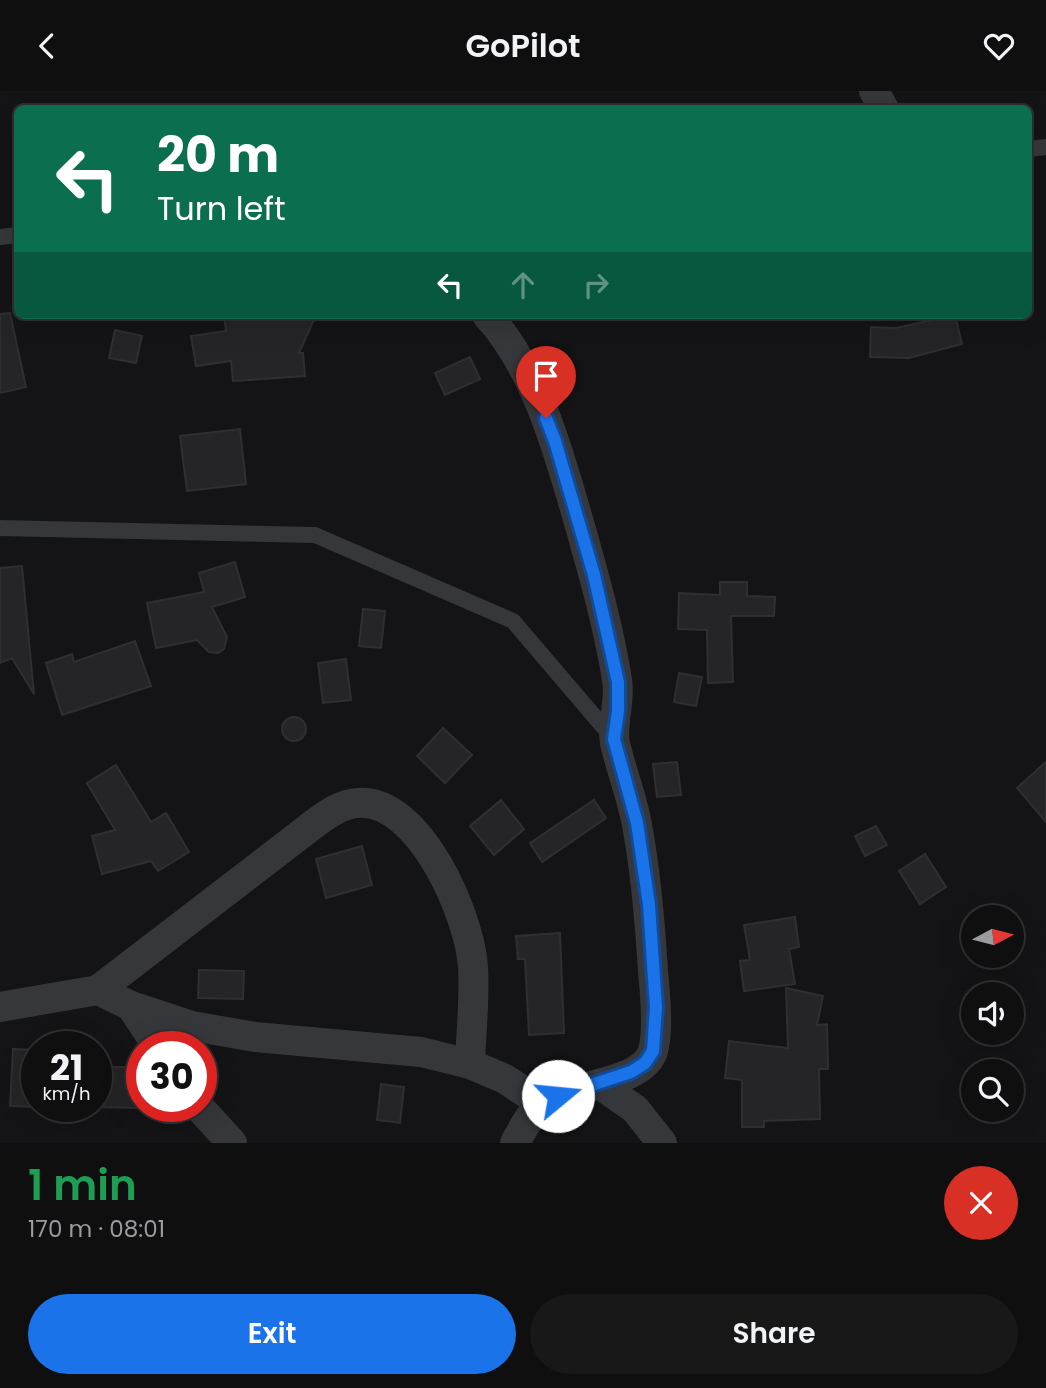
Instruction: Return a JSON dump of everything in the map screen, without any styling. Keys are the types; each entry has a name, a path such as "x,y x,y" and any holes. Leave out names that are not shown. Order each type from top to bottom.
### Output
{"street":[{"path":"491,319 526,373 555,441 594,575 618,682 614,739 637,823 649,905 656,1007 653,1051 645,1063 631,1072 558,1096 543,1104 527,1122 515,1143"},
{"path":"0,1007 98,990 333,811 355,803 372,804 396,814 412,828 454,897 468,933 473,967 470,1064"},
{"path":"98,990 131,1006 192,1026 255,1037 421,1052 470,1064 505,1079 543,1104"},
{"path":"131,1006 147,1031"},
{"path":"599,1084 635,1109 662,1143"},
{"path":"213,1122 232,1143"}],"lane":[{"path":"0,528 315,535 513,621 614,739"}],"building":[{"path":"10,313 26,387 0,393 0,314"},
{"path":"224,319 314,319 299,353 303,353 305,376 233,381 231,361 196,366 191,336 226,331"},
{"path":"937,319 956,319 962,344 909,358 870,357 871,327 896,328"},
{"path":"115,330 142,336 136,363 109,358"},
{"path":"470,357 480,379 445,395 435,373"},
{"path":"240,429 246,484 187,491 180,436"},
{"path":"235,562 245,597 212,607 227,637 224,649 218,653 209,652 197,640 156,648 147,603 204,592 199,573"},
{"path":"22,566 34,694 12,658 0,663 0,568"},
{"path":"720,582 747,582 747,596 775,597 774,616 731,616 733,682 708,683 707,630 678,629 679,593 720,595"},
{"path":"363,609 385,611 381,648 359,646"},
{"path":"135,641 151,686 62,715 46,663 72,654 74,662"},
{"path":"346,659 351,700 323,703 318,663"},
{"path":"679,673 702,677 696,706 674,702"},
{"path":"294,717 302,721 306,729 302,737 294,741 286,737 282,729 286,721"},
{"path":"443,728 472,755 445,783 417,756"},
{"path":"677,762 681,795 657,797 653,764"},
{"path":"1046,762 1046,822 1017,788"},
{"path":"116,765 151,822 166,813 189,852 158,871 151,861 102,874 92,836 115,830 87,783"},
{"path":"501,800 524,829 494,855 470,826"},
{"path":"594,800 606,818 542,862 530,843"},
{"path":"876,826 887,845 865,856 855,836"},
{"path":"362,846 372,885 326,898 316,859"},
{"path":"925,854 946,887 920,904 899,871"},
{"path":"795,917 799,947 789,949 795,984 744,991 740,961 750,960 744,925"},
{"path":"560,933 564,1033 529,1035 525,959 518,959 516,936"},
{"path":"199,970 244,971 243,999 198,998"},
{"path":"786,988 823,996 817,1025 827,1024 828,1069 819,1069 820,1119 764,1121 764,1127 742,1127 742,1080 725,1078 729,1041 788,1048"},
{"path":"13,1049 21,1049 21,1106 10,1106"},
{"path":"112,1067 126,1067 126,1108 112,1107"},
{"path":"381,1084 404,1087 400,1123 377,1120"}],"route":[{"path":"546,418 594,575 618,682 614,739 637,823 649,905 656,1007 653,1051 645,1063 631,1072 558,1096"}]}
